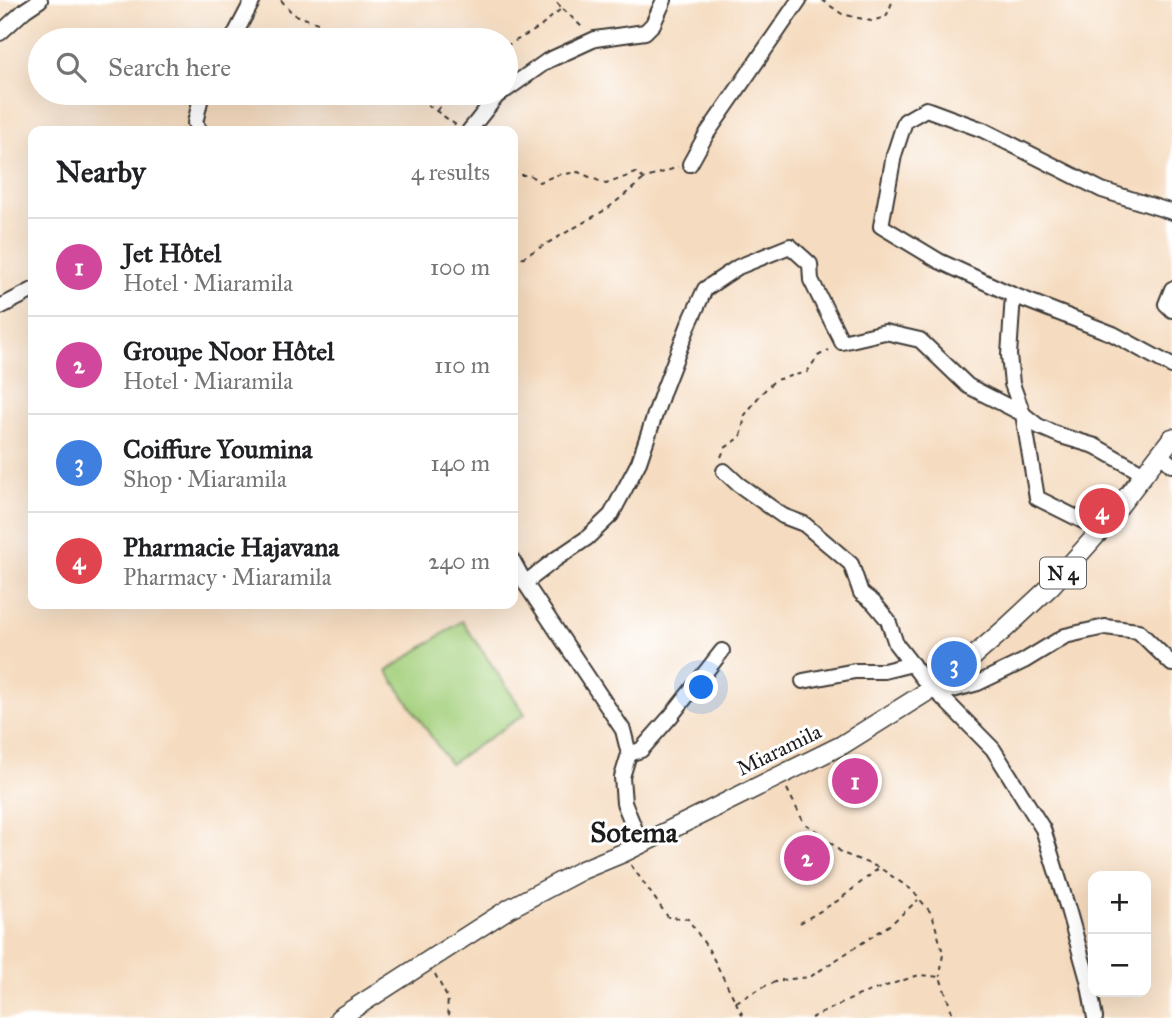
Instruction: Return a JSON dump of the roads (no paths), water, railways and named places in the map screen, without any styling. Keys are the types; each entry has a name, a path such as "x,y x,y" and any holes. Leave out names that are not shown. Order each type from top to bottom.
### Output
{"main road":[{"name":"Miaramila","path":"339,1018 510,908 582,870 623,853 842,745 934,690 1032,605 1101,530 1144,474 1166,460 1172,438"}],"street":[{"path":"0,33 40,0"},
{"path":"238,28 253,0"},
{"path":"518,82 547,61 595,40 645,32 653,24 664,0"},
{"path":"690,164 706,135 799,0"},
{"path":"197,126 195,123 199,105"},
{"path":"464,126 487,105"},
{"path":"1172,212 1101,190 983,130 926,109 905,121 894,155 881,226 939,261 1013,295 1114,334 1172,366"},
{"path":"525,583 587,538 611,515 639,462 663,391 705,289 738,267 790,246 810,264 811,280 842,342 885,332 920,340 968,386 1023,414 1038,426 1095,446 1144,474"},
{"path":"1172,289 1166,304 1172,310"},
{"path":"0,307 28,293"},
{"path":"1013,295 1009,355 1012,384 1023,414 1037,498 1101,530"},
{"path":"724,471 783,516 804,524 850,564 861,593 873,602 888,620 896,644 934,690 993,749 1043,830 1088,980 1095,1018"},
{"path":"518,570 623,730 629,754 622,777 624,803 640,844"},
{"path":"934,690 978,683 1024,661 1065,636 1105,627 1138,631 1172,664"},
{"path":"629,754 641,750 722,651"},
{"path":"803,681 855,671 884,671 912,664"}],"place":[{"name":"Pharmacie Hajavana","path":"1102,511"},
{"name":"Coiffure Youmina","path":"954,664"},
{"name":"Jet Hôtel","path":"855,781"},
{"name":"Groupe Noor Hôtel","path":"807,858"}],"district":[{"name":"Sotema","path":"634,832"}]}
